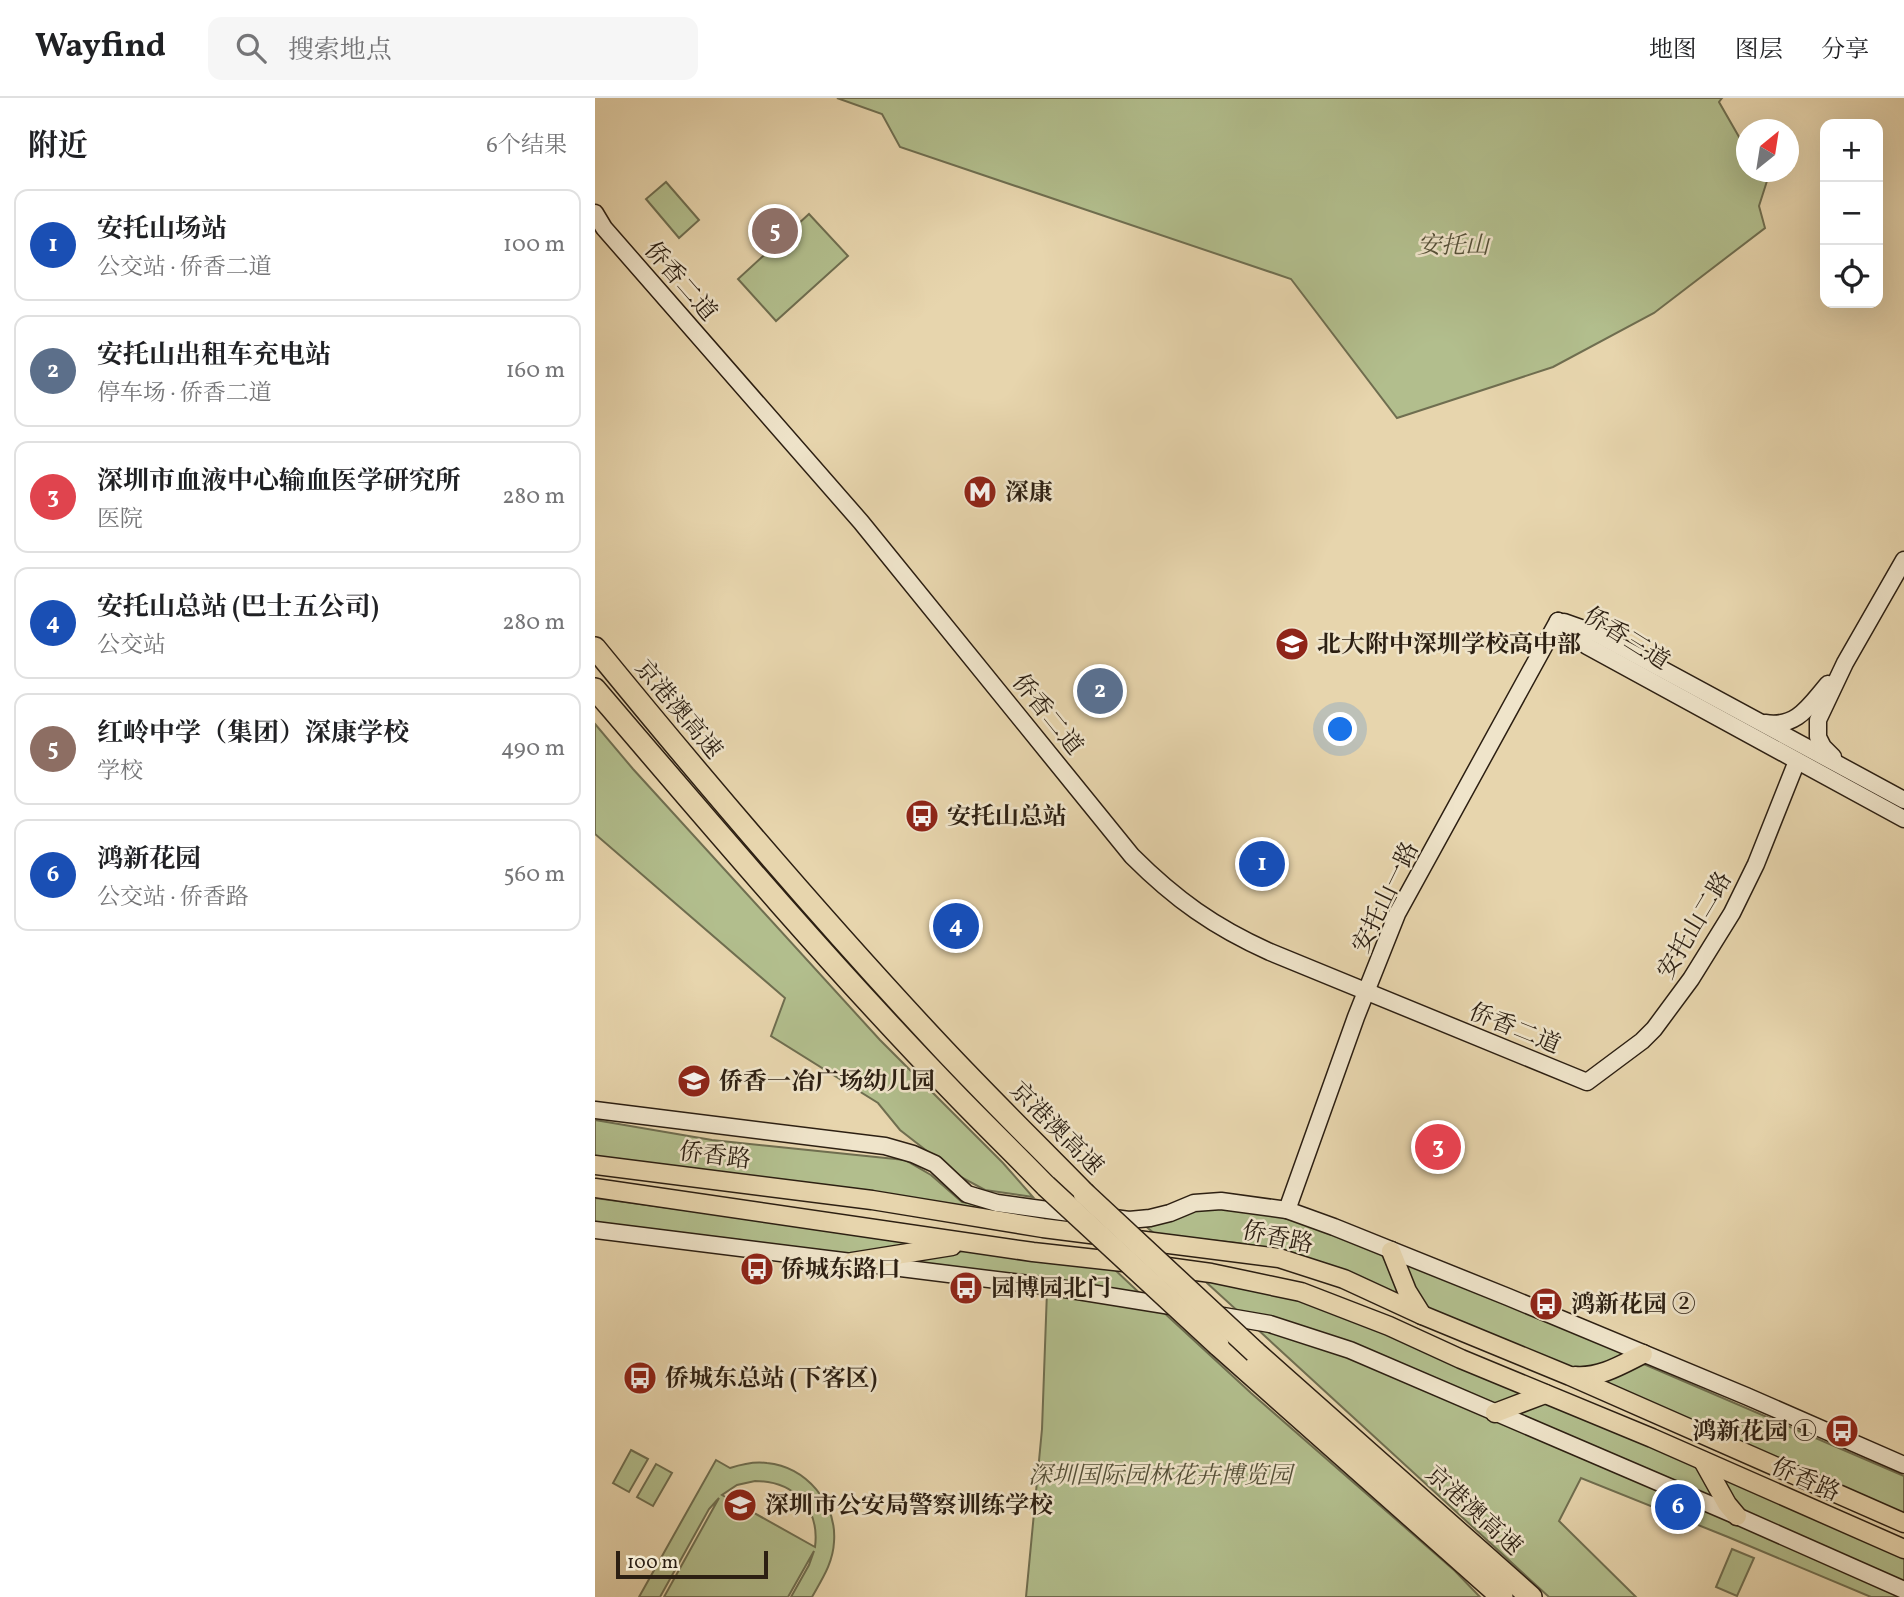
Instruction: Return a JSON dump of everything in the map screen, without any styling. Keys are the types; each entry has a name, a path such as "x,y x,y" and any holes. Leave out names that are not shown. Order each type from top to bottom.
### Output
{"highway":[{"name":"京港澳高速","path":"595,648 742,825 879,980 944,1051 1084,1193 1255,1352 1531,1597"},
{"name":"京港澳高速","path":"595,689 708,822 955,1094 1046,1185 1218,1345 1502,1597"}],"main road":[{"name":"侨香路","path":"595,1165 872,1200 1043,1228 1279,1258 1344,1279 1904,1523"},
{"name":"侨香路","path":"595,1188 969,1243 1211,1273 1301,1292 1389,1326 1652,1438 1904,1549"},
{"path":"852,1262 969,1243"},
{"path":"1391,1251 1406,1291 1422,1315"},
{"path":"1570,1376 1600,1374 1643,1354"},
{"path":"1495,1413 1545,1394"},
{"path":"1703,1461 1727,1504 1737,1516"}],"street":[{"name":"侨香二道","path":"595,213 604,228 861,522 1141,865 1160,884 1197,913 1237,937 1587,1082"},
{"path":"1757,720 1777,724 1797,718 1805,711 1845,663 1900,579 1904,560"},
{"name":"安托山一路","path":"1287,1210 1397,914 1558,621"},
{"name":"侨香三道","path":"1558,621 1595,633 1904,800"},
{"name":"侨香三道","path":"1558,621 1587,646 1904,820"},
{"path":"1845,663 1821,711 1816,731 1823,747 1850,771"},
{"name":"安托山二路","path":"1587,1082 1642,1041 1691,979 1738,901 1756,864 1797,761"},
{"path":"595,1110 885,1146 935,1164 967,1194 997,1203 1038,1209 1129,1220 1170,1213 1194,1203 1221,1201 1287,1210 1508,1297 1904,1465"},
{"path":"595,1230 1053,1287 1270,1324 1350,1350 1904,1590"}],"green space":[{"name":"安托山","path":"837,98 1722,98 1719,102 1736,132 1736,182 1767,182 1759,206 1765,228 1654,313 1553,367 1397,418 1291,279 900,147 882,114"},
{"path":"666,182 699,220 679,238 646,199"},
{"path":"809,214 848,256 776,321 738,279"},
{"path":"595,724 880,1040 1003,1163 1033,1197 985,1190 959,1176 900,1130 878,1103 771,1036 785,998 595,834"},
{"path":"595,1120 712,1140 905,1160 931,1175 962,1202 1060,1216 1064,1221 595,1159"},
{"path":"595,1198 928,1243 847,1261 595,1225"},
{"path":"1205,1208 1257,1211 1302,1221 1380,1251 1386,1257 1405,1297 1364,1279 1275,1250 1155,1234 1143,1224"},
{"path":"970,1250 1113,1268 1147,1300 903,1264 903,1260"},
{"path":"1398,1258 1625,1354 1603,1368 1575,1372 1421,1305"},
{"path":"1208,1281 1286,1294 1361,1322 1531,1394 1495,1409 1242,1315 1207,1283"},
{"name":"深圳国际园林花卉博览园","path":"1047,1291 1160,1309 1251,1393 1455,1571 1480,1597 1026,1597 1042,1429"},
{"path":"1255,1327 1361,1360 1904,1597 1871,1597 1581,1478 1559,1521 1636,1597 1549,1597"},
{"path":"1639,1362 1904,1476 1904,1515 1596,1380"},
{"path":"1543,1401 1705,1469 1723,1507 1508,1416"},
{"path":"631,1450 648,1459 629,1492 613,1483"},
{"path":"716,1460 730,1468 757,1462 781,1466 806,1479 824,1501 834,1528 833,1550 826,1571 812,1597 791,1597 814,1551 788,1597 664,1597 719,1498 709,1509 660,1597 639,1597","holes":["755,1481 782,1486 801,1499 813,1520 815,1547 722,1495 737,1485"]},
{"path":"656,1464 672,1473 653,1506 637,1497"},
{"path":"1718,1475 1904,1557 1904,1585 1742,1516"},
{"path":"1732,1549 1754,1558 1737,1596 1716,1587"}],"place":[{"name":"红岭中学（集团）深康学校","path":"775,231"},
{"name":"深康","path":"980,492"},
{"name":"北大附中深圳学校高中部","path":"1292,644"},
{"name":"安托山出租车充电站","path":"1100,691"},
{"name":"安托山总站","path":"922,816"},
{"name":"安托山场站","path":"1262,864"},
{"name":"安托山总站 (巴士五公司)","path":"956,926"},
{"name":"侨香一冶广场幼儿园","path":"694,1081"},
{"name":"深圳市血液中心输血医学研究所","path":"1438,1147"},
{"name":"侨城东路口","path":"757,1269"},
{"name":"园博园北门","path":"966,1288"},
{"name":"鸿新花园 ②","path":"1546,1304"},
{"name":"侨城东总站 (下客区)","path":"640,1378"},
{"name":"鸿新花园 ①","path":"1842,1431"},
{"name":"深圳市公安局警察训练学校","path":"740,1505"},
{"name":"鸿新花园","path":"1678,1507"}]}
